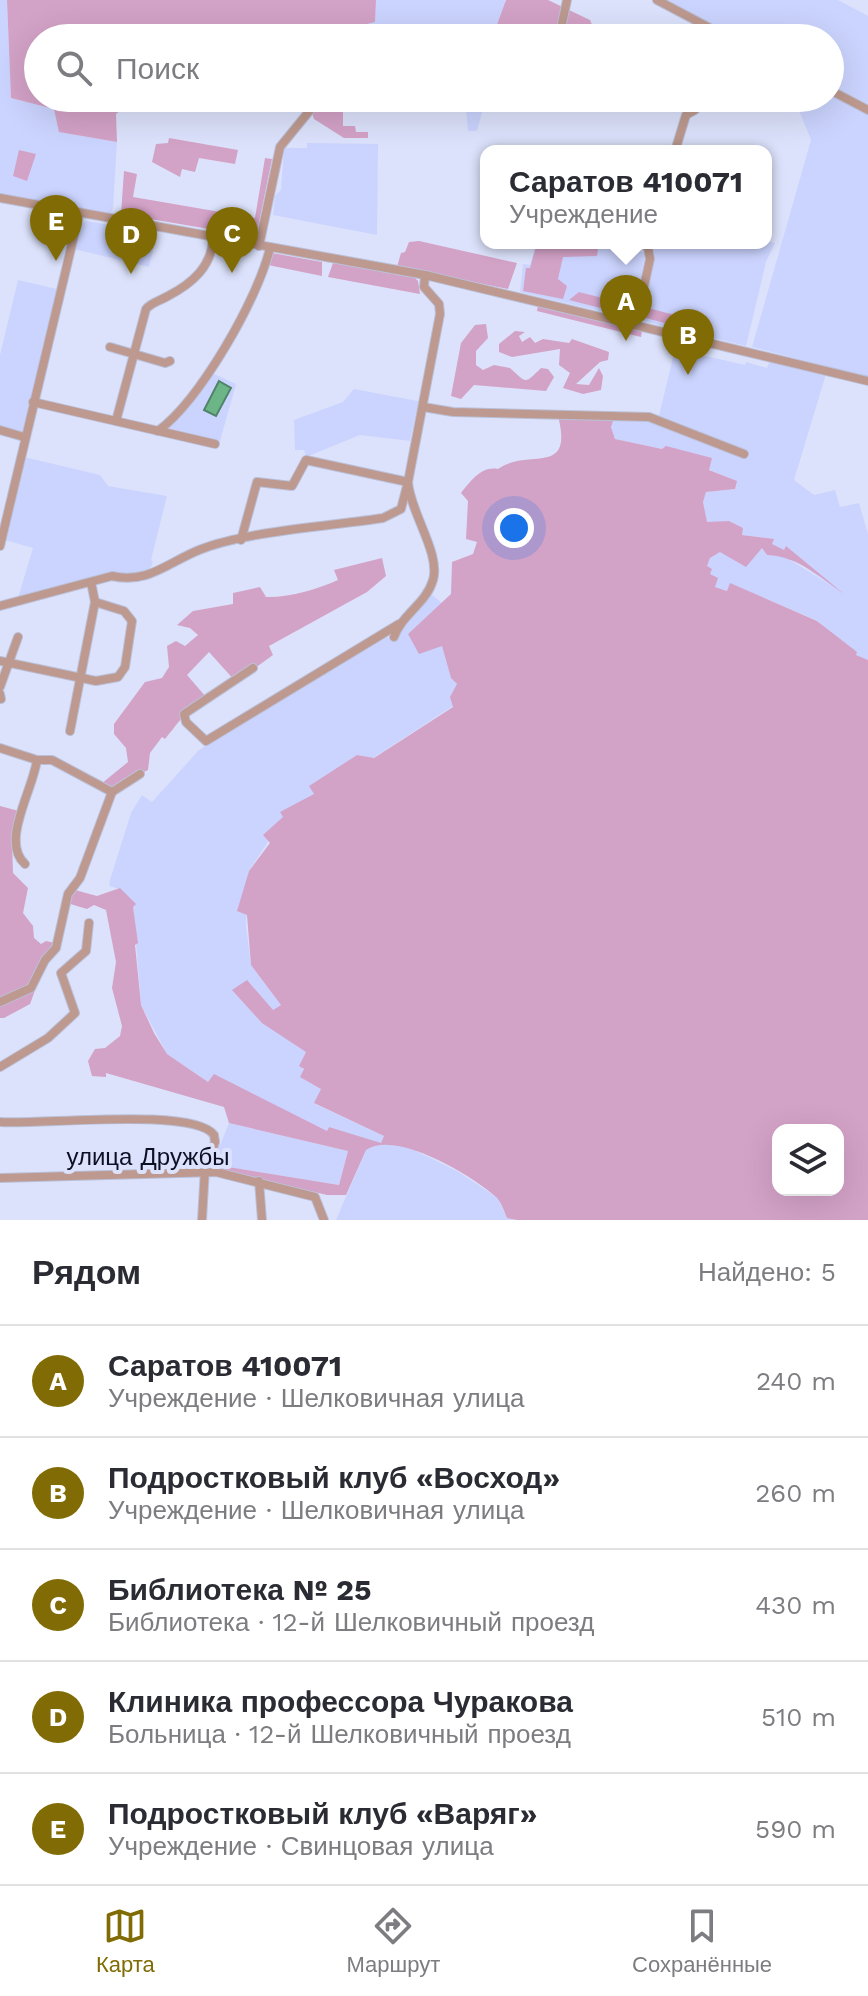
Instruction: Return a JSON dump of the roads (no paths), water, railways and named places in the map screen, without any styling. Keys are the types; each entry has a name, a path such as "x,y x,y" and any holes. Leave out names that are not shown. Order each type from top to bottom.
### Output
{"street":[{"path":"562,24 567,0"},
{"path":"657,0 702,24"},
{"path":"844,97 868,110"},
{"path":"259,246 280,147 309,112"},
{"path":"677,145 686,115 691,112"},
{"path":"0,198 79,215 425,275 636,323 868,381"},
{"path":"0,546 79,215"},
{"path":"116,421 146,309 202,271 213,252 213,238"},
{"path":"158,431 179,410 238,327 265,269 270,248"},
{"path":"636,323 650,259 648,249"},
{"path":"0,606 112,576 130,580 150,576 201,549 396,514 401,509 408,482 440,309 424,287 425,275"},
{"path":"110,347 165,363 170,361"},
{"path":"33,402 215,444"},
{"path":"423,407 453,412 649,417 700,440 744,454"},
{"path":"0,430 24,437"},
{"path":"241,540 257,482 292,486 306,460 408,482"},
{"path":"253,668 184,714 186,722 206,741 378,634 400,624 424,601 434,574 433,559 411,505 408,482"},
{"path":"70,731 95,602 91,582"},
{"path":"5,662 103,682 118,677 125,667 131,617 114,606 95,602"},
{"path":"394,637 400,624"},
{"path":"0,687 5,662 18,637"},
{"path":"0,748 37,760 52,760 112,792"},
{"path":"25,864 17,856 14,842 37,760"},
{"path":"0,1002 31,988 60,940 64,908 97,838 112,792 140,774"},
{"path":"0,1067 48,1038 75,1013 61,973 86,951 89,923"},
{"path":"0,1122 187,1121 203,1125 214,1135 205,1172 202,1220"},
{"name":"улица Дружбы","path":"0,1178 205,1172 259,1181 315,1197 324,1220"},
{"path":"259,1181 262,1220"}],"place":[{"name":"Подростковый клуб «Варяг»","path":"56,261"},
{"name":"Библиотека № 25","path":"232,273"},
{"name":"Клиника профессора Чуракова","path":"131,274"},
{"name":"Саратов 410071","path":"626,341"},
{"name":"Подростковый клуб «Восход»","path":"688,375"}]}
